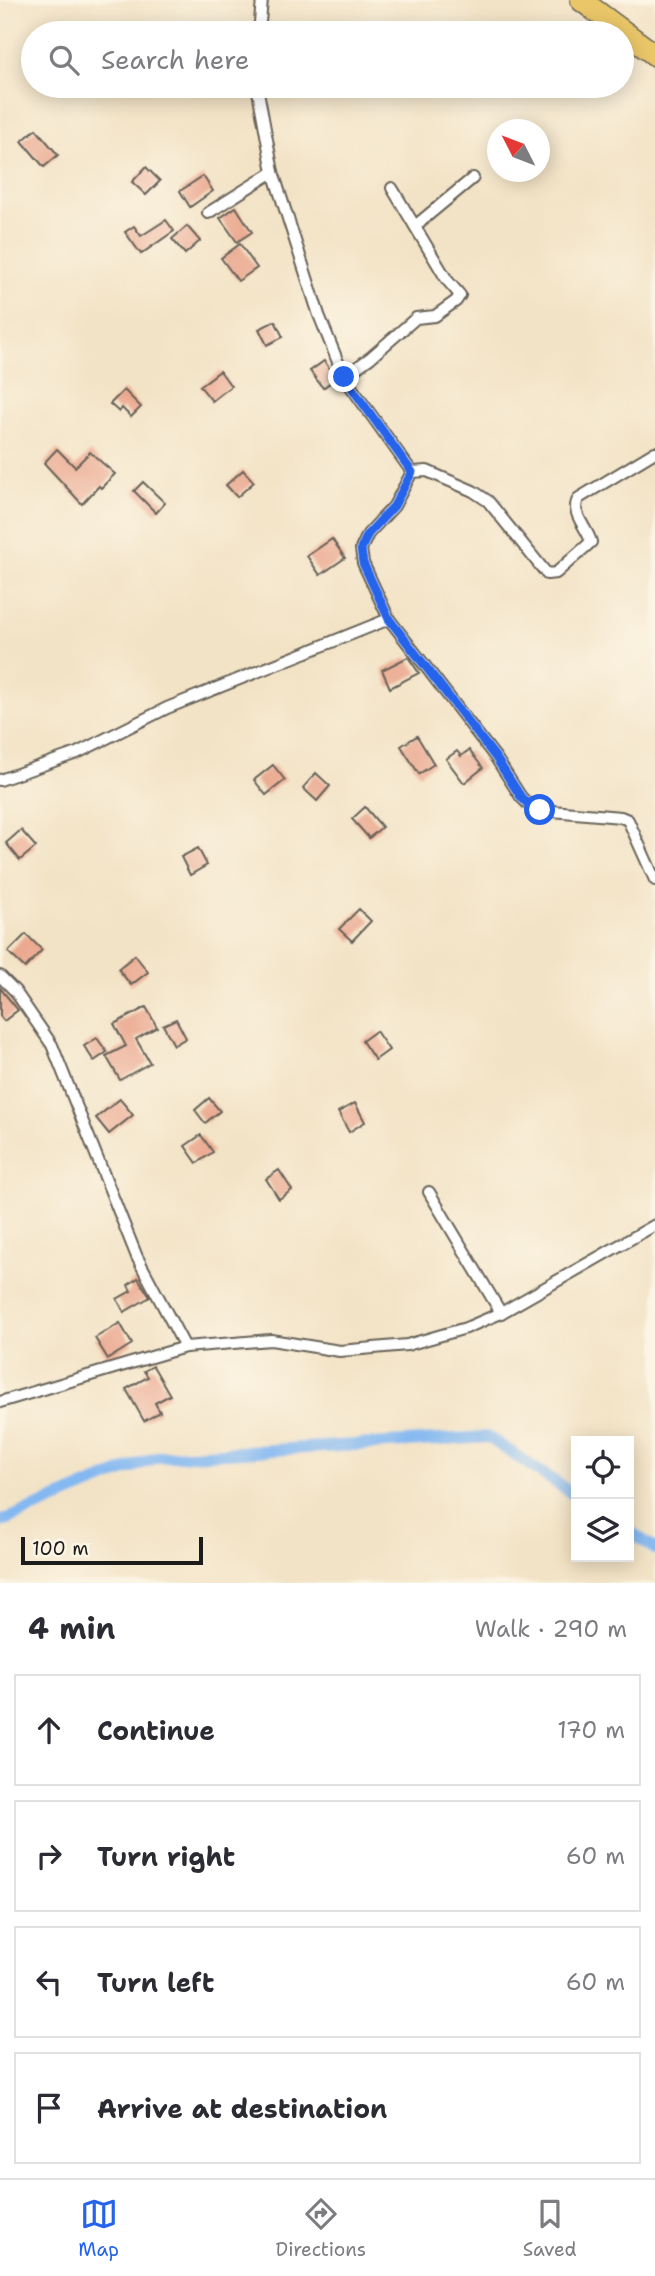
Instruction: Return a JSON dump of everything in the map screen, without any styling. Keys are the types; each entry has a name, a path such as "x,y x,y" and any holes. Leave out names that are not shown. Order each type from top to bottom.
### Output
{"highway":[{"path":"580,0 609,21"},
{"path":"634,40 655,55"}],"street":[{"path":"260,21 262,0"},
{"path":"259,98 273,172 319,315 344,377 412,472"},
{"path":"208,214 273,172"},
{"path":"415,226 473,178"},
{"path":"344,377 370,359 416,318 435,316 460,295 447,280 392,188"},
{"path":"412,472 427,471 488,500 547,574 556,573 591,542 575,510 579,498 655,452"},
{"path":"412,472 394,506 368,534 361,549 363,563 389,619 529,805 540,810 621,817 628,820 655,880"},
{"path":"0,780 77,752 167,708 389,619"},
{"path":"0,976 15,991 52,1045 137,1257 185,1347"},
{"path":"429,1192 501,1313"},
{"path":"0,1402 185,1347 271,1340 340,1351 407,1345 466,1328 501,1313 655,1225"}],"building":[{"path":"36,129 58,155 44,167 22,141"},
{"path":"146,167 160,181 146,195 132,182"},
{"path":"203,176 213,191 190,207 180,191"},
{"path":"236,207 252,232 237,242 220,218"},
{"path":"166,220 174,231 141,254 125,232 134,226 141,236"},
{"path":"187,226 200,241 185,254 172,239"},
{"path":"240,244 257,268 238,281 221,258"},
{"path":"275,321 283,337 267,345 259,329"},
{"path":"324,361 336,378 323,388 310,371"},
{"path":"220,371 231,386 212,401 200,386"},
{"path":"124,390 141,407 131,417 122,408 119,412 110,404"},
{"path":"57,449 75,467 90,452 115,474 82,504 44,463"},
{"path":"243,470 254,482 237,497 226,485"},
{"path":"143,482 165,503 156,513 134,491"},
{"path":"332,539 345,558 320,575 307,556"},
{"path":"408,657 419,673 390,688 382,670"},
{"path":"417,736 434,764 419,774 401,746"},
{"path":"469,750 483,768 464,783 446,759 457,751 461,756"},
{"path":"273,765 285,780 266,795 254,780"},
{"path":"316,773 330,786 317,801 303,788"},
{"path":"365,807 382,827 369,838 352,819"},
{"path":"21,830 36,847 20,860 6,843"},
{"path":"198,848 207,865 190,875 181,857"},
{"path":"359,909 371,921 352,941 339,929"},
{"path":"26,934 42,950 25,968 8,952"},
{"path":"135,955 148,972 131,985 118,969"},
{"path":"0,988 18,1010 4,1021 0,1016"},
{"path":"146,1007 157,1027 136,1039 150,1063 120,1080 106,1056 126,1046 114,1024"},
{"path":"176,1019 186,1038 174,1045 163,1025"},
{"path":"376,1031 389,1050 375,1060 362,1041"},
{"path":"97,1038 107,1052 94,1061 84,1046"},
{"path":"209,1098 220,1111 205,1123 195,1110"},
{"path":"120,1099 133,1115 109,1134 96,1118"},
{"path":"355,1103 365,1122 349,1132 338,1112"},
{"path":"201,1135 213,1152 197,1163 185,1146"},
{"path":"279,1170 292,1190 279,1199 266,1179"},
{"path":"138,1278 150,1297 124,1312 117,1299 131,1291 128,1285"},
{"path":"120,1323 132,1344 108,1359 95,1338"},
{"path":"153,1366 170,1395 155,1403 160,1412 144,1421 126,1389 148,1377 144,1371"}],"waterway":[{"path":"0,1522 157,1457 488,1437 571,1493"},
{"path":"634,1534 655,1549"}],"route":[{"path":"344,377 412,472 394,506 368,534 361,549 363,563 389,619 496,758 521,797 540,810"}]}
